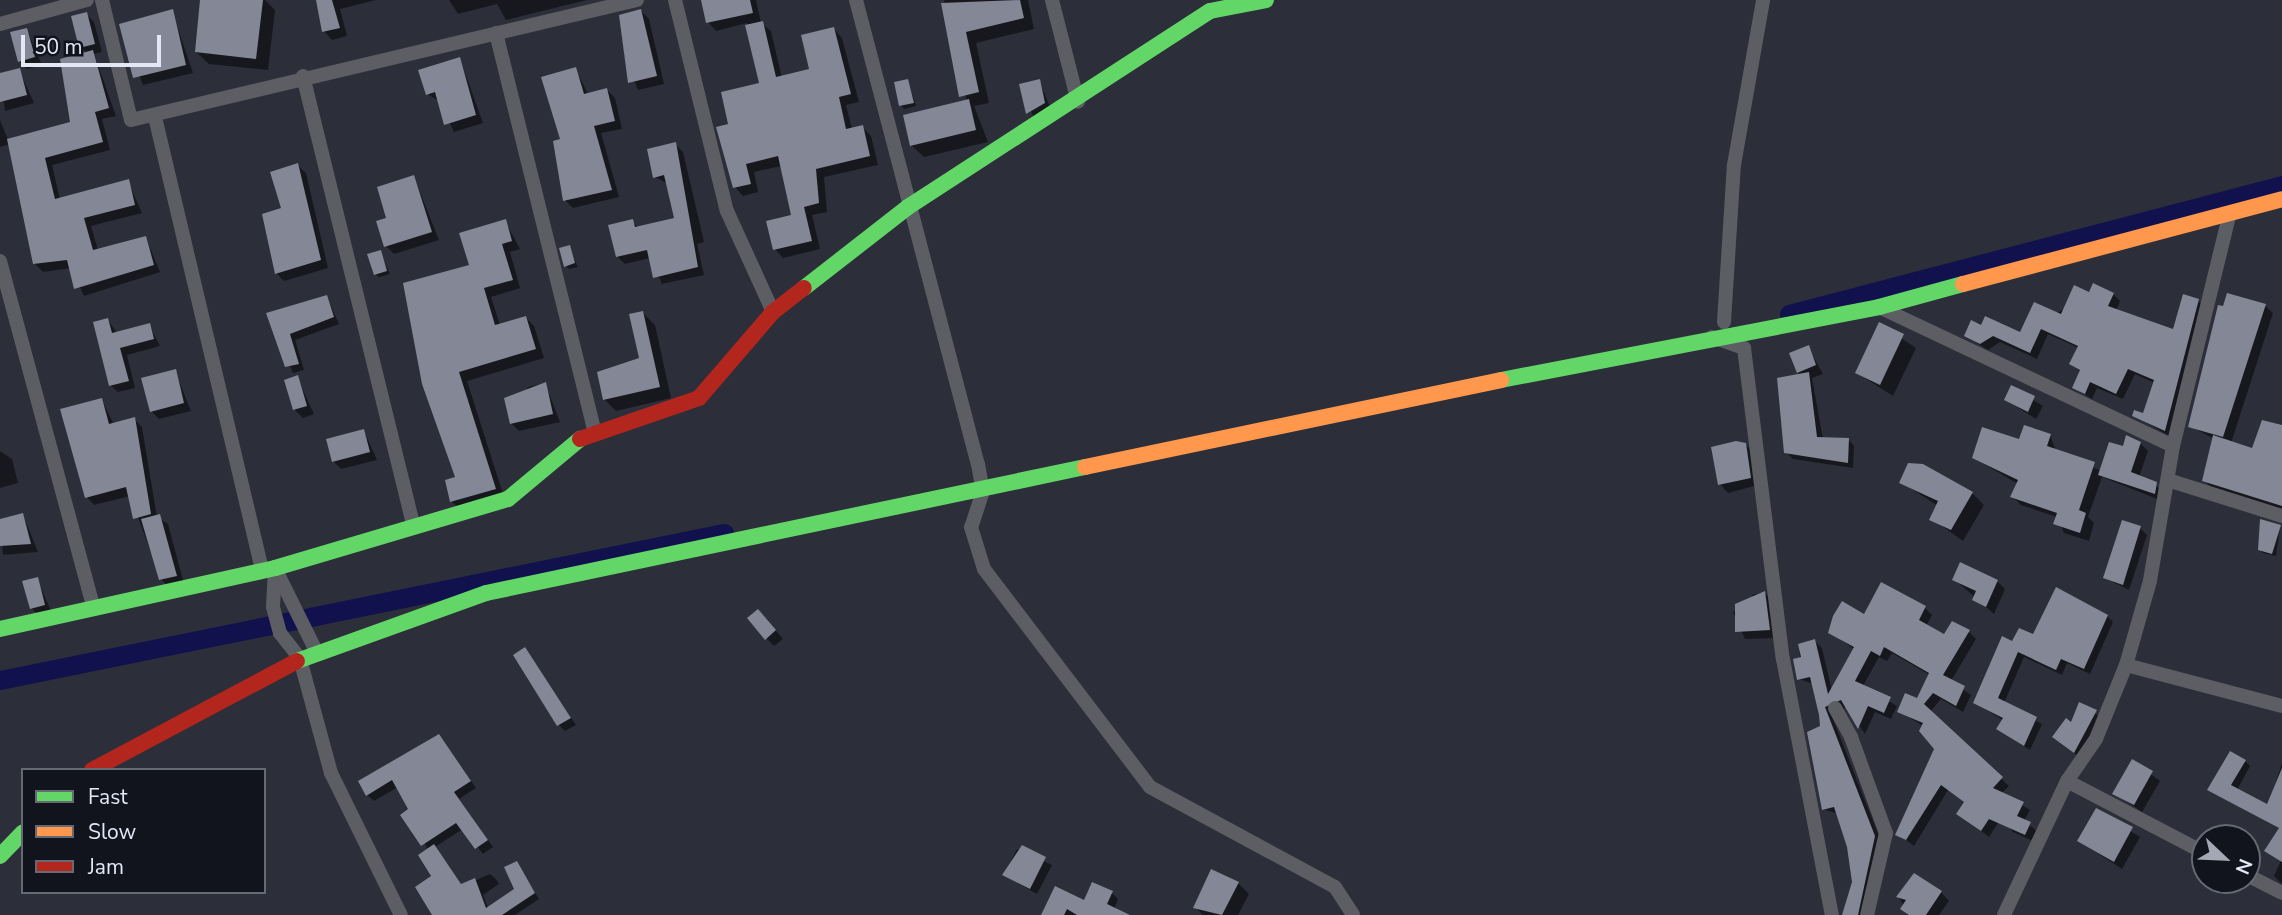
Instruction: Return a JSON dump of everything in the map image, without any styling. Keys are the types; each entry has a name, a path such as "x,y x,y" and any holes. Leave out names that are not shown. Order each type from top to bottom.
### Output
{"street":[{"path":"0,24 87,0"},
{"path":"102,0 131,120 155,117 303,76 637,0"},
{"path":"675,0 727,211 773,312"},
{"path":"856,0 908,207 978,464 983,491 971,527 984,569 1150,787 1335,887 1353,915"},
{"path":"1052,0 1077,102"},
{"path":"0,629 93,606 268,570 508,499 572,442 699,398 773,312 908,207 1077,102 1210,11 1266,0"},
{"path":"1724,321 1734,165 1763,0"},
{"path":"496,33 595,432"},
{"path":"303,76 414,527"},
{"path":"155,117 268,570 280,633 300,659 331,774 401,915"},
{"path":"96,768 300,659 486,593 983,491 1710,336 1879,307 2282,200"},
{"path":"2004,915 2067,782 2096,740 2126,665 2171,481 2173,446 2230,213"},
{"path":"0,261 93,606"},
{"path":"1879,307 2173,446"},
{"path":"1710,336 1744,348 1783,659 1832,915"},
{"path":"2171,481 2282,516"},
{"path":"268,570 296,602 303,626 317,653"},
{"path":"2126,665 2282,706"},
{"path":"1835,708 1857,750 1886,833 1867,915"},
{"path":"2067,782 2191,846"},
{"path":"0,856 21,834"},
{"path":"2261,882 2282,893"}],"building":[{"path":"200,0 263,0 256,59 195,52"},
{"path":"316,0 332,0 340,28 322,32"},
{"path":"701,0 750,0 753,13 706,23"},
{"path":"1020,0 1024,18 966,32 979,92 959,97 941,3"},
{"path":"173,9 186,65 133,78 119,24"},
{"path":"641,9 657,76 628,83 619,15"},
{"path":"87,12 95,44 79,48 71,16"},
{"path":"763,21 776,77 809,69 801,35 834,27 851,94 839,97 846,129 863,125 870,156 816,169 819,203 804,207 812,241 773,250 766,221 791,215 778,156 746,164 751,184 733,188 716,127 728,124 721,92 759,83 745,25"},
{"path":"27,28 35,57 18,62 10,32"},
{"path":"93,50 109,108 95,112 103,142 45,158 55,199 129,179 135,205 84,218 93,250 146,236 154,265 74,289 67,260 33,264 7,139 70,122 60,59"},
{"path":"460,57 476,115 444,125 435,92 426,95 418,70"},
{"path":"576,67 584,94 607,88 615,121 594,126 612,190 563,201 553,141 560,139 541,77"},
{"path":"20,68 27,95 0,102 0,73"},
{"path":"908,79 914,103 899,106 894,82"},
{"path":"1040,79 1045,103 1026,114 1019,84"},
{"path":"969,99 976,130 910,146 903,115"},
{"path":"676,142 698,267 653,278 647,250 616,257 608,225 633,219 635,227 674,218 664,175 653,178 647,149"},
{"path":"298,163 321,260 275,274 262,214 281,208 270,172"},
{"path":"414,175 432,232 384,247 376,221 386,218 377,187"},
{"path":"506,219 512,241 502,244 513,280 484,288 495,325 526,316 536,349 459,372 496,489 450,502 445,480 455,477 422,384 403,283 469,265 459,233"},
{"path":"570,245 575,263 564,267 559,248"},
{"path":"381,250 387,271 374,275 367,254"},
{"path":"2093,283 2114,293 2108,306 2173,329 2183,294 2199,299 2165,431 2132,416 2134,410 2143,413 2154,380 2128,369 2116,394 2090,382 2085,394 2072,388 2080,370 2069,364 2078,346 2041,329 2030,353 1993,336 1980,344 1964,336 1971,320 1981,325 1985,316 2020,332 2034,302 2061,314 2074,285 2089,292"},
{"path":"2227,293 2266,304 2223,437 2188,427 2218,305 2223,306"},
{"path":"327,295 334,317 290,334 299,364 285,367 266,313"},
{"path":"643,311 660,387 603,400 597,372 639,358 629,314"},
{"path":"108,318 112,333 150,323 154,339 120,348 129,381 109,386 93,322"},
{"path":"1879,322 1904,334 1880,385 1855,373"},
{"path":"1809,345 1816,365 1797,373 1789,353"},
{"path":"176,369 184,403 150,412 141,378"},
{"path":"1809,372 1817,437 1849,438 1848,463 1784,453 1777,378"},
{"path":"298,375 307,406 293,410 284,380"},
{"path":"546,382 553,414 510,424 504,398"},
{"path":"2011,385 2035,396 2028,412 2004,400"},
{"path":"102,398 109,424 135,417 151,514 133,519 126,487 85,498 60,409"},
{"path":"2262,420 2282,425 2282,506 2202,481 2213,435 2252,448"},
{"path":"2024,425 2051,434 2047,446 2095,462 2079,510 2086,513 2080,533 2053,524 2057,513 2010,497 2018,480 1972,458 1982,427 2019,439"},
{"path":"364,429 370,452 332,462 326,439"},
{"path":"2126,435 2141,442 2131,472 2157,482 2155,494 2098,475 2109,442 2123,446"},
{"path":"1736,441 1746,443 1751,478 1718,485 1711,447"},
{"path":"1908,463 1923,464 1973,492 1951,530 1929,520 1938,501 1899,483"},
{"path":"23,513 31,544 0,546 0,519"},
{"path":"160,514 177,576 159,580 141,519"},
{"path":"2260,519 2281,525 2272,554 2258,550"},
{"path":"2122,520 2141,526 2123,585 2103,578"},
{"path":"1960,562 1998,580 1986,607 1972,600 1976,591 1952,580"},
{"path":"38,577 45,605 30,609 22,581"},
{"path":"1881,582 1926,606 1919,620 1944,634 1952,621 1970,630 1943,675 1965,686 1956,706 1933,693 1924,704 2003,777 1993,788 2024,802 2017,816 2031,822 2025,835 1989,819 1981,831 1956,814 1964,802 1941,785 1906,840 1895,835 1934,749 1919,731 1923,723 1897,712 1905,693 1917,698 1929,673 1884,647 1880,656 1871,651 1855,681 1891,697 1884,713 1868,706 1858,729 1841,700 1825,707 1875,836 1858,915 1842,915 1852,882 1847,847 1834,807 1822,810 1807,732 1820,726 1819,715 1810,677 1797,680 1793,659 1801,657 1798,644 1815,639 1828,694 1854,647 1828,633 1833,616 1842,601 1864,614"},
{"path":"2056,587 2108,615 2084,669 2061,659 2056,670 2018,652 1998,698 2037,717 2024,746 1996,729 2003,718 1973,703 2002,636 2012,641 2019,628 2033,634"},
{"path":"1765,591 1770,630 1735,632 1735,604"},
{"path":"758,609 776,630 765,640 747,618"},
{"path":"525,647 571,718 557,726 513,655"},
{"path":"2079,702 2097,710 2074,753 2052,737 2066,718 2071,722"},
{"path":"439,734 471,781 454,792 488,840 475,849 456,823 421,846 400,815 408,809 392,780 366,796 358,781"},
{"path":"2230,751 2246,760 2231,785 2267,804 2282,768 2282,862 2264,851 2279,828 2207,790"},
{"path":"2132,759 2153,771 2134,805 2112,794"},
{"path":"2096,808 2133,827 2114,862 2077,841"},
{"path":"434,844 461,884 475,878 486,908 514,889 504,867 517,861 535,893 502,915 432,915 415,887 431,876 418,855"},
{"path":"1022,845 1046,857 1030,889 1002,875"},
{"path":"1211,869 1239,882 1222,915 1193,908"},
{"path":"1914,873 1942,891 1926,915 1909,915 1900,909 1906,900 1896,897"},
{"path":"1092,882 1113,891 1107,904 1130,915 1077,915 1067,909 1064,915 1041,915 1055,886 1084,900"}],"waterway":[{"path":"1789,314 2282,185"},
{"path":"0,680 724,533"}],"traffic: fast":[{"path":"804,288 908,207 1210,11 1266,0"},
{"path":"1501,380 1879,307 1963,284"},
{"path":"0,629 275,568 508,499 580,439"},
{"path":"297,661 486,593 1085,467"},
{"path":"0,856 21,834"}],"traffic: slow":[{"path":"1963,284 2282,199"},
{"path":"1085,467 1501,380"}],"traffic: jam":[{"path":"580,439 699,398 773,312 804,288"},
{"path":"96,768 297,661"}]}
